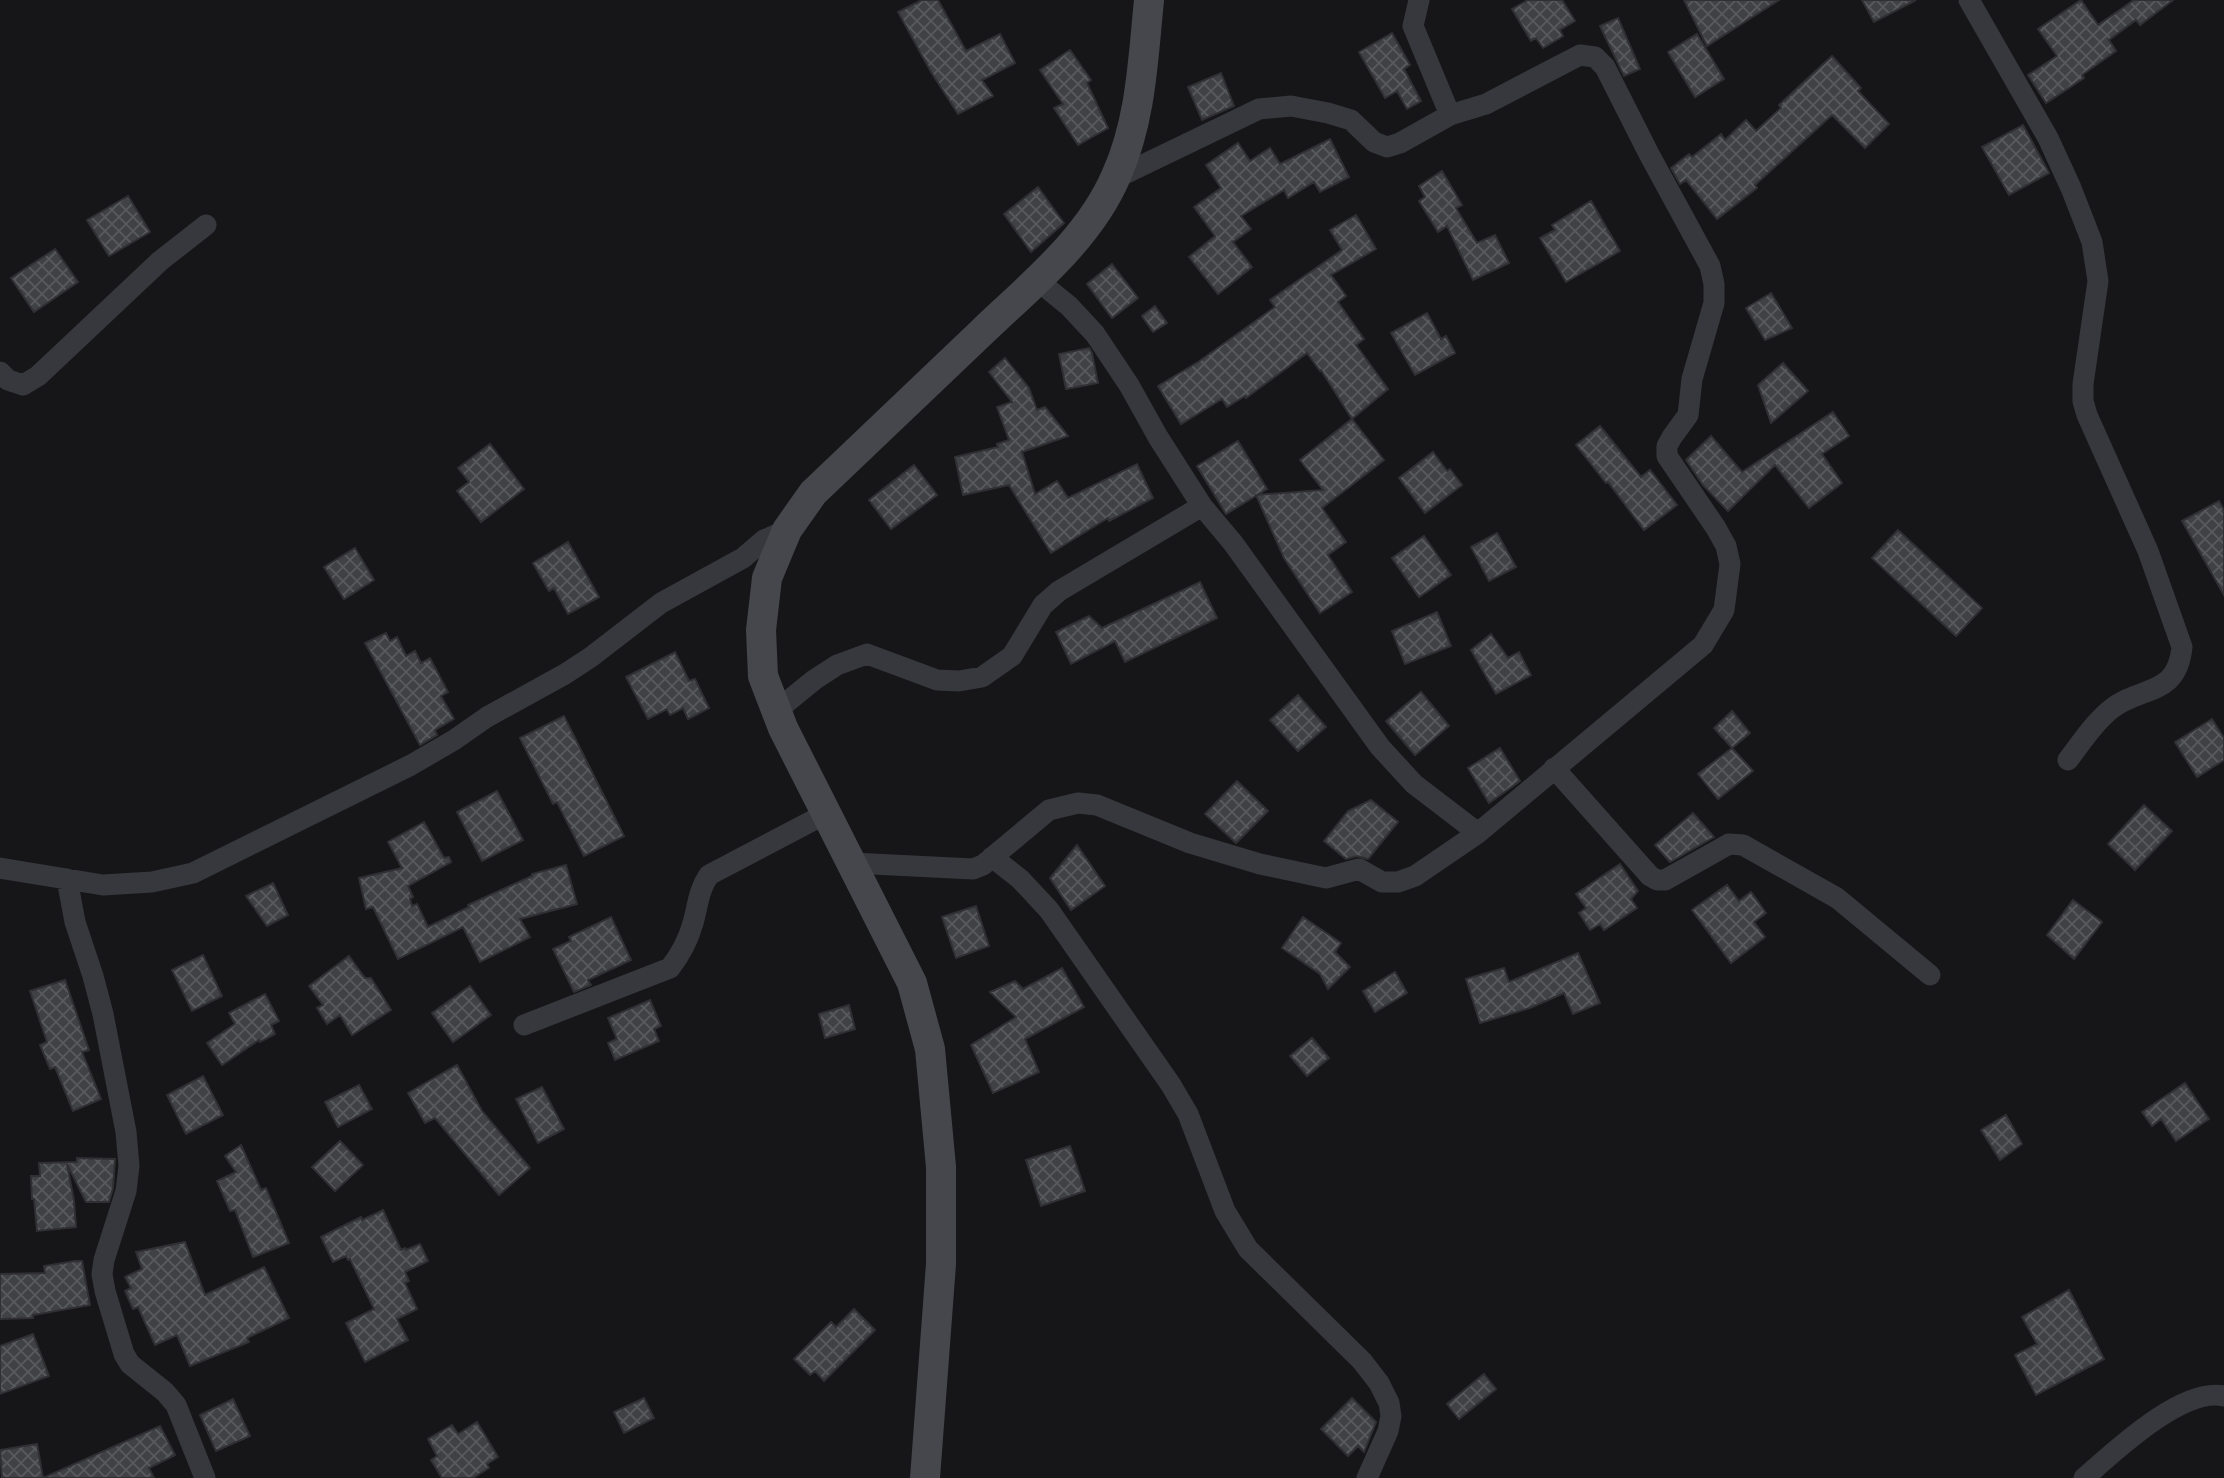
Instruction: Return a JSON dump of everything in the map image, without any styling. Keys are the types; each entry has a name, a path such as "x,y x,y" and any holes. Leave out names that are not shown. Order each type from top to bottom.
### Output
{"street":[{"path":"925,1478 941,1264 941,1167 930,1049 912,983 776,711 763,676 761,630 767,578 786,530 813,493 1037,280 1087,227 1116,178 1133,129 1143,69 1149,0"},
{"path":"1419,0 1413,26 1450,115"},
{"path":"1969,0 2048,138 2092,242 2098,281 2083,384 2083,401 2148,551 2182,647 2176,672 2165,684 2111,709 2086,735 2068,760"},
{"path":"853,863 973,869 983,865 1049,810 1078,803 1097,805 1190,843 1260,864 1326,878 1359,869 1382,883 1398,882 1415,876 1478,833 1703,645 1724,610 1730,564 1726,546 1667,456 1667,446 1688,415 1692,379 1714,303 1710,266 1649,155 1605,67 1595,57 1580,55 1486,104 1450,115 1400,143 1387,147 1374,142 1351,120 1291,106 1259,110 1116,178"},
{"path":"0,372 8,380 23,385 38,376 160,261 206,225"},
{"path":"1037,280 1069,306 1095,334 1129,384 1158,437 1202,506 1233,543 1380,747 1414,784 1478,833"},
{"path":"776,711 836,665 867,654 937,680 959,681 982,677 1012,656 1043,605 1059,591 1202,506"},
{"path":"0,868 103,885 152,882 193,873 411,765 487,717 565,674 661,604 743,558 764,540 786,530"},
{"path":"1554,768 1650,876 1657,880 1664,880 1729,844 1743,845 1837,898 1930,975"},
{"path":"524,1025 670,968 683,952 694,922 701,886 709,876 827,813"},
{"path":"992,857 1020,879 1049,910 1171,1085 1188,1114 1225,1211 1248,1249 1362,1361 1379,1383 1389,1403 1391,1416 1388,1431 1367,1478"},
{"path":"67,879 75,922 103,1014 126,1132 129,1167 126,1191 104,1260 105,1291 124,1354 130,1364 165,1392 176,1405 205,1478"},
{"path":"2084,1478 2176,1407 2199,1396 2224,1396"}],"building":[{"path":"922,0 938,0 966,51 1000,34 1015,63 982,80 993,96 958,114 898,12"},
{"path":"1528,0 1562,0 1575,21 1560,30 1563,36 1543,48 1536,38 1531,41 1512,9"},
{"path":"1684,0 1779,0 1707,46"},
{"path":"1862,0 1916,0 1874,22"},
{"path":"2081,0 2098,25 2134,0 2173,0 2140,25 2136,20 2109,40 2116,51 2082,75 2084,78 2046,103 2028,75 2057,56 2038,29"},
{"path":"1618,18 1640,69 1624,76 1600,26"},
{"path":"1392,33 1410,65 1404,69 1421,101 1407,109 1397,91 1385,98 1359,52"},
{"path":"1697,34 1724,79 1695,97 1668,52"},
{"path":"1070,50 1091,80 1087,83 1108,128 1078,145 1054,108 1063,104 1040,70"},
{"path":"1832,56 1861,88 1858,91 1889,124 1865,148 1832,115 1755,185 1757,188 1717,219 1686,180 1680,184 1671,168 1689,154 1692,157 1721,134 1725,140 1746,120 1756,131 1781,108 1779,105"},
{"path":"1221,73 1234,106 1202,120 1188,87"},
{"path":"2023,125 2049,173 2009,195 1982,147"},
{"path":"1330,139 1349,177 1320,192 1314,182 1288,198 1284,190 1241,216 1251,229 1233,242 1252,267 1218,294 1189,257 1215,236 1194,207 1221,188 1206,165 1238,143 1250,161 1270,148 1280,164"},
{"path":"1442,171 1462,205 1456,208 1477,243 1495,235 1509,263 1473,280 1447,226 1438,232 1419,201 1425,197 1419,186"},
{"path":"1038,187 1064,223 1031,252 1004,214"},
{"path":"128,196 150,232 109,256 87,220"},
{"path":"1591,201 1620,251 1566,282 1540,238 1555,230 1552,225"},
{"path":"1356,215 1376,249 1331,275 1346,296 1338,302 1364,339 1356,345 1388,389 1352,419 1307,353 1246,398 1245,396 1227,407 1222,399 1181,424 1158,386 1198,362 1275,307 1270,300 1342,250 1330,230"},
{"path":"55,249 78,282 34,312 11,278"},
{"path":"1112,264 1138,298 1112,318 1087,284"},
{"path":"1771,293 1792,328 1765,340 1746,308"},
{"path":"1155,306 1167,323 1153,332 1142,316"},
{"path":"1427,313 1441,339 1446,336 1455,353 1415,375 1391,333"},
{"path":"1089,348 1098,383 1066,389 1059,354"},
{"path":"1005,358 1029,388 1037,410 1045,407 1068,436 1022,452 1035,494 1057,481 1068,498 1137,464 1153,498 1109,521 1108,518 1051,553 1009,485 963,495 955,457 998,447 997,444 1009,440 997,407 1012,402 989,372"},
{"path":"1783,363 1808,391 1771,423 1758,385"},
{"path":"1833,412 1849,436 1822,454 1842,483 1809,508 1775,465 1728,511 1703,485 1686,460 1711,436 1742,472"},
{"path":"1352,419 1384,460 1322,508 1346,542 1328,555 1352,592 1320,613 1284,558 1256,495 1323,490 1300,460"},
{"path":"1600,426 1641,477 1650,470 1677,505 1644,530 1576,445"},
{"path":"1238,441 1267,489 1226,514 1197,466"},
{"path":"490,444 524,489 481,522 457,491 469,482 458,468"},
{"path":"1433,452 1462,485 1425,513 1399,478"},
{"path":"914,465 937,495 891,529 869,500"},
{"path":"2219,501 2224,510 2224,595 2182,521"},
{"path":"1898,530 1982,608 1956,636 1872,558"},
{"path":"1497,533 1516,567 1489,581 1471,547"},
{"path":"1424,536 1451,575 1419,597 1392,558"},
{"path":"568,542 599,597 568,614 554,588 549,591 533,563"},
{"path":"355,548 374,580 344,599 324,567"},
{"path":"1200,582 1217,618 1125,662 1115,641 1071,664 1056,632 1089,616 1102,628"},
{"path":"1437,612 1451,646 1405,664 1392,631"},
{"path":"386,633 390,641 397,637 406,656 415,651 421,663 430,658 448,692 441,696 454,719 435,730 437,735 420,745 365,643"},
{"path":"1491,634 1508,658 1519,652 1531,675 1496,694 1471,650"},
{"path":"675,652 689,681 695,679 709,708 688,719 683,708 670,715 667,709 648,719 626,677"},
{"path":"1421,692 1449,726 1415,755 1386,721"},
{"path":"1298,695 1326,727 1298,751 1270,720"},
{"path":"1732,711 1750,733 1732,748 1714,728"},
{"path":"564,716 624,836 584,856 557,802 553,804 520,738"},
{"path":"2212,719 2224,738 2224,760 2197,777 2175,742"},
{"path":"1500,748 1520,781 1489,803 1468,768"},
{"path":"1732,748 1753,771 1718,799 1698,774"},
{"path":"1237,781 1268,811 1236,843 1205,814"},
{"path":"497,791 523,840 482,861 457,812"},
{"path":"1371,800 1398,822 1368,859 1357,856 1346,859 1324,841 1348,811"},
{"path":"2144,805 2172,831 2135,870 2108,844"},
{"path":"1693,813 1714,837 1670,862 1655,845"},
{"path":"424,822 444,858 449,857 451,862 408,886 413,897 410,899 412,906 417,904 428,927 532,874 566,865 577,904 520,919 530,937 480,962 463,927 398,959 373,907 366,909 359,878 402,868 388,842"},
{"path":"1077,845 1105,886 1071,910 1050,878"},
{"path":"1620,864 1638,891 1631,899 1637,908 1604,930 1600,924 1590,930 1579,913 1586,908 1576,894"},
{"path":"273,883 288,915 267,926 246,896"},
{"path":"1727,885 1739,901 1751,892 1766,913 1754,922 1765,937 1731,963 1692,910"},
{"path":"2073,900 2102,922 2074,959 2047,935"},
{"path":"976,906 989,946 956,958 942,917"},
{"path":"611,917 631,960 588,980 591,985 574,992 553,949 571,941 569,937"},
{"path":"1303,917 1341,943 1335,952 1350,967 1328,989 1320,974 1282,948"},
{"path":"1578,953 1600,1003 1573,1014 1564,993 1530,1008 1480,1023 1466,979 1504,968 1509,982"},
{"path":"203,955 222,996 192,1011 172,970"},
{"path":"349,956 365,978 371,978 391,1010 352,1035 340,1015 327,1024 317,1008 323,1005 309,986"},
{"path":"1062,968 1084,1007 1025,1039 1039,1072 993,1093 971,1045 1016,1017 990,992 1015,981 1023,989"},
{"path":"1395,972 1407,993 1375,1012 1363,991"},
{"path":"65,980 89,1050 82,1052 101,1099 73,1111 55,1067 50,1069 40,1045 47,1042 30,991"},
{"path":"470,986 491,1015 453,1042 432,1013"},
{"path":"265,994 279,1021 271,1025 275,1034 260,1042 259,1040 222,1065 207,1043 235,1024 229,1013"},
{"path":"650,1000 661,1026 654,1029 659,1041 615,1060 608,1043 617,1039 608,1018"},
{"path":"849,1005 855,1029 825,1038 819,1014"},
{"path":"1312,1038 1329,1058 1307,1076 1290,1056"},
{"path":"457,1065 482,1111 530,1168 499,1195 435,1118 425,1123 408,1093"},
{"path":"203,1076 223,1115 186,1134 167,1095"},
{"path":"2185,1083 2209,1119 2176,1141 2161,1119 2152,1126 2142,1112"},
{"path":"359,1085 372,1109 338,1127 325,1102"},
{"path":"542,1087 564,1129 538,1143 516,1099"},
{"path":"2006,1115 2022,1144 2000,1160 1981,1130"},
{"path":"340,1141 363,1165 335,1191 312,1167"},
{"path":"241,1145 261,1190 266,1188 289,1243 253,1257 235,1210 230,1211 217,1181 236,1172 225,1156"},
{"path":"1070,1146 1085,1191 1041,1206 1026,1160"},
{"path":"77,1158 115,1159 109,1202 86,1202 67,1164 76,1227 37,1231 31,1176 40,1176 39,1163 77,1162"},
{"path":"383,1210 401,1250 420,1244 428,1261 405,1272 409,1281 405,1283 417,1309 397,1319 408,1340 365,1362 346,1323 374,1309 350,1259 346,1256 333,1262 321,1237 361,1217 362,1220"},
{"path":"185,1242 205,1295 264,1267 289,1318 247,1338 249,1342 190,1366 177,1335 155,1345 138,1307 133,1309 125,1291 131,1288 125,1277 142,1269 136,1252"},
{"path":"82,1261 90,1305 33,1315 33,1318 0,1319 0,1274 45,1273 44,1266"},
{"path":"2069,1290 2104,1359 2036,1395 2015,1355 2037,1344 2022,1317"},
{"path":"854,1309 875,1330 824,1381 815,1371 810,1375 794,1359 831,1322 836,1327"},
{"path":"33,1334 49,1376 0,1394 0,1346"},
{"path":"1484,1374 1496,1389 1459,1419 1447,1404"},
{"path":"644,1398 654,1418 624,1433 614,1412"},
{"path":"1352,1398 1376,1422 1364,1452 1358,1446 1348,1456 1321,1429"},
{"path":"233,1399 250,1436 216,1451 200,1415"},
{"path":"477,1422 498,1457 487,1464 489,1468 473,1478 442,1478 431,1460 437,1456 428,1439 452,1425 458,1434"},
{"path":"160,1426 175,1455 149,1468 154,1478 43,1478"},
{"path":"37,1444 43,1478 2,1478 0,1450"}]}
